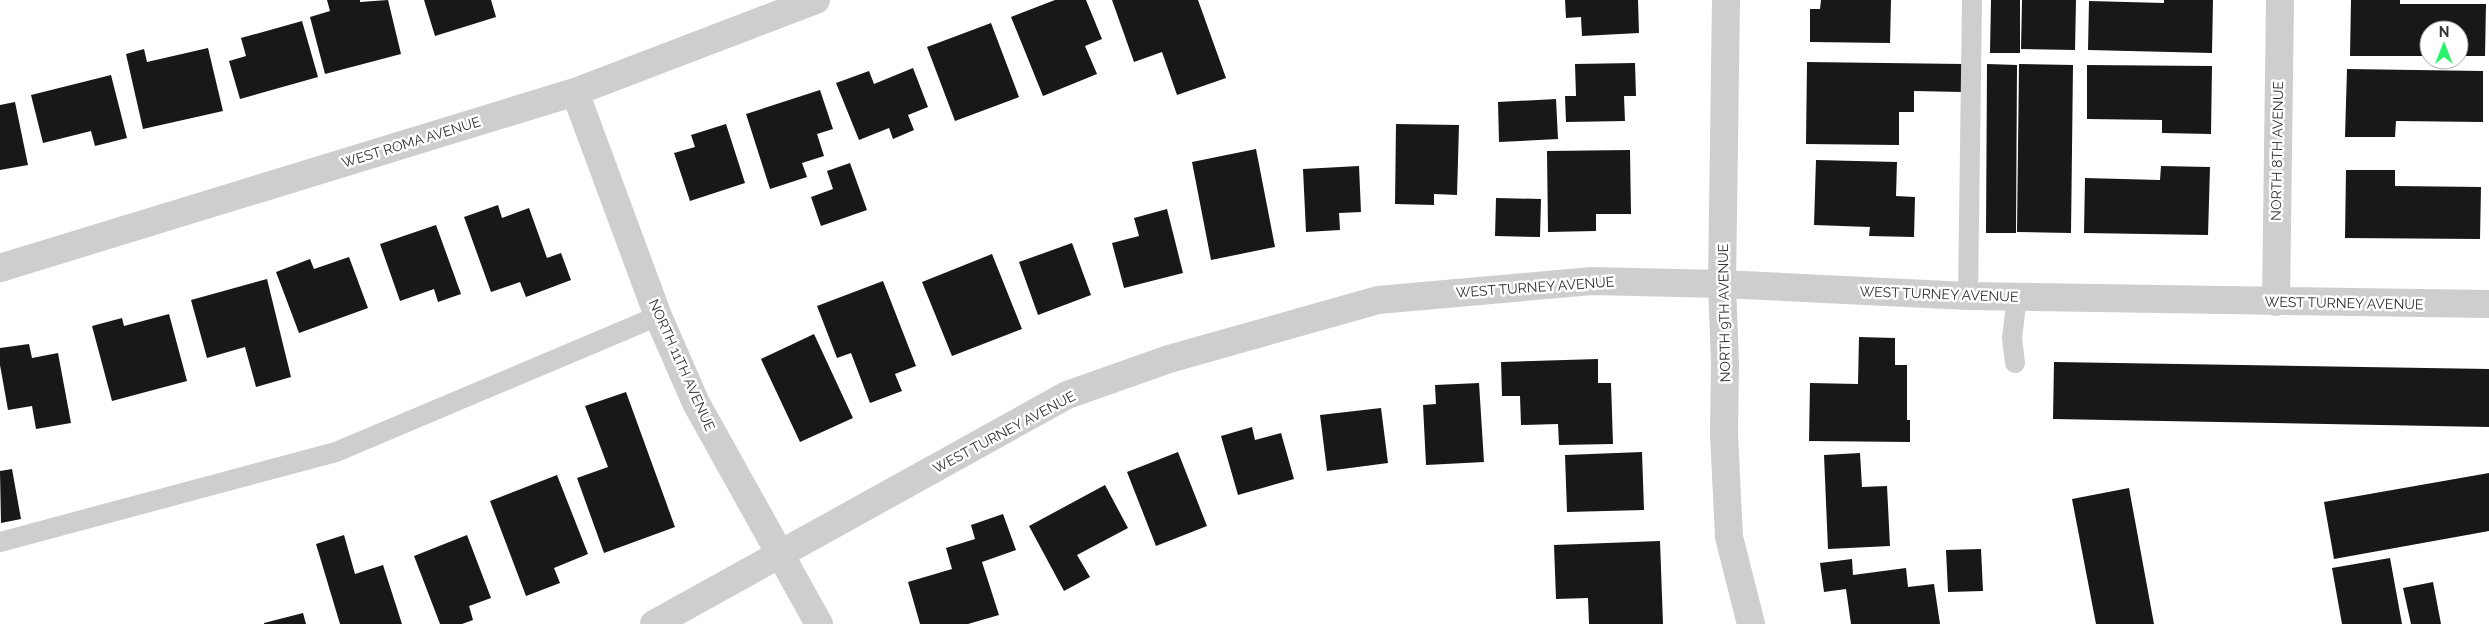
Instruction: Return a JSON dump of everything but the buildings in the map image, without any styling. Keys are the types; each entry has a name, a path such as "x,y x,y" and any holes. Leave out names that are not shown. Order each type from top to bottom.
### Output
{"street":[{"name":"WEST ROMA AVENUE","path":"0,268 575,92 816,0"},
{"name":"NORTH 9TH AVENUE","path":"1726,0 1722,284 1725,364 1724,434 1729,537 1751,624"},
{"name":"NORTH 8TH AVENUE","path":"2276,302 2280,0"},
{"name":"NORTH 11TH AVENUE","path":"575,92 658,316 696,404 819,624"},
{"name":"WEST TURNEY AVENUE","path":"654,624 780,556 1067,395 1169,359 1378,300 1592,281 1722,284 1968,296 2489,304"}],"lane":[{"path":"1968,296 1972,0"},
{"path":"2015,363 2012,338 2016,297"},
{"path":"0,542 336,452 658,316"}]}
